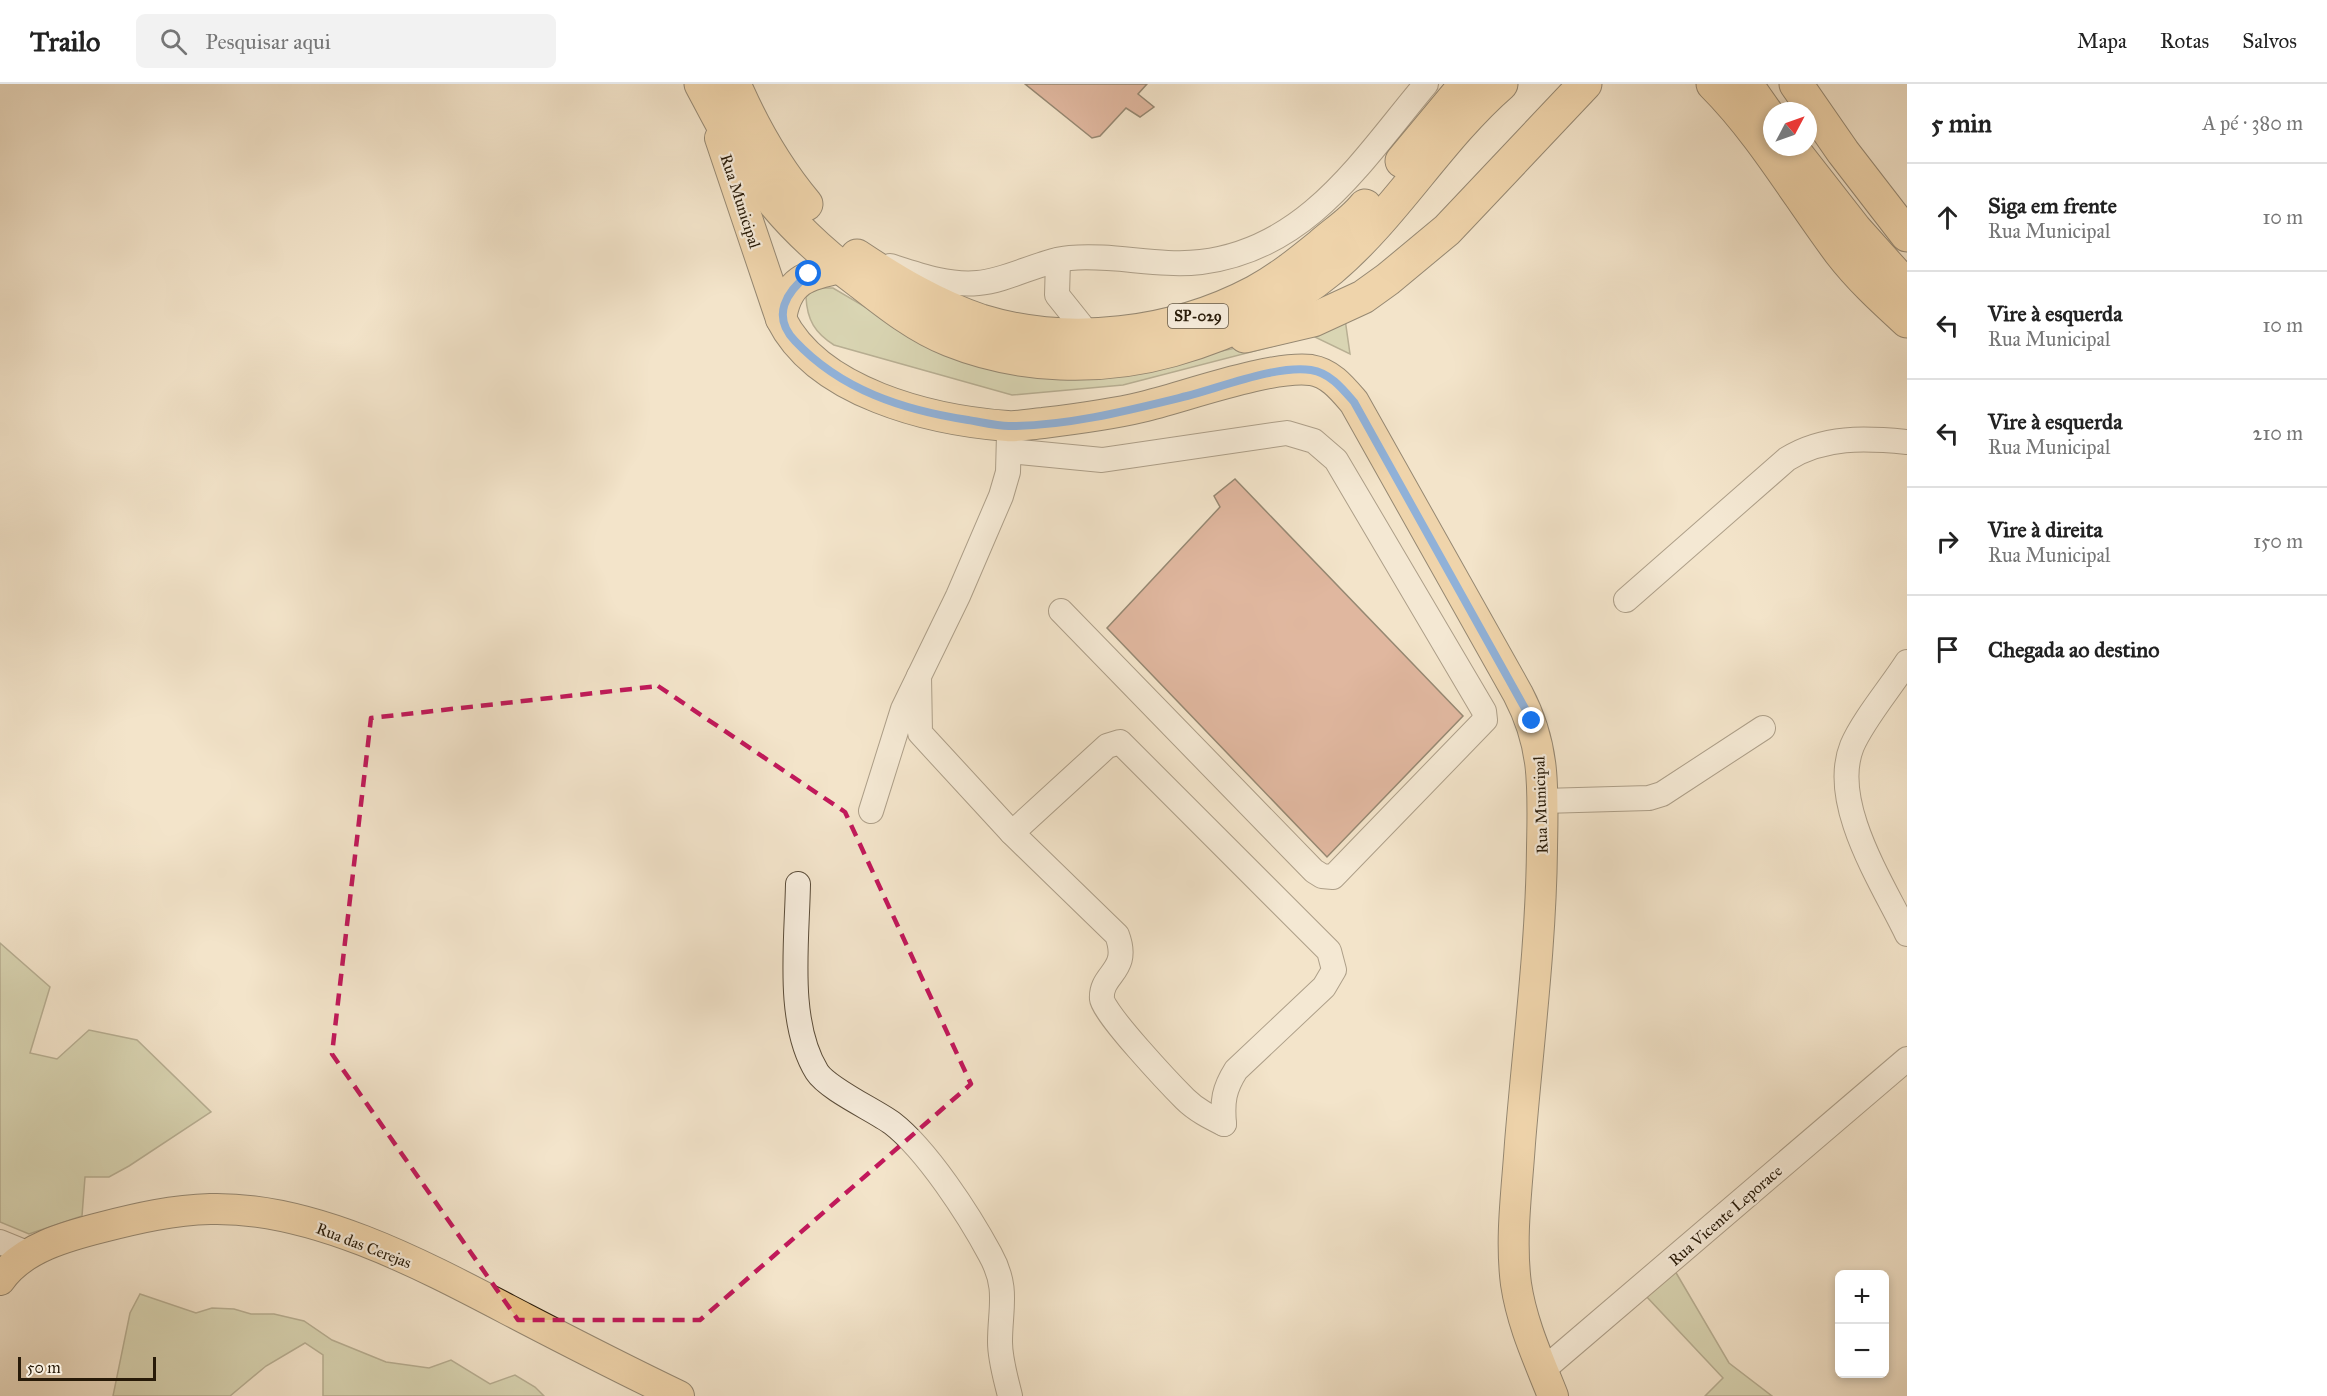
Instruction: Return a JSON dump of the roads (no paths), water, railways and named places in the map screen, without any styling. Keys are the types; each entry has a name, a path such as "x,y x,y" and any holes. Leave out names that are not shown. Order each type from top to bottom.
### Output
{"highway":[{"name":"SP-029","path":"701,84 756,179 796,226 849,262 981,321 1034,333 1089,335 1151,328 1215,310 1255,292 1297,266 1359,214 1466,84"},
{"name":"SP-029","path":"734,84 754,130 781,174 849,262 902,314 950,340 1045,363 1140,359 1204,341 1278,307 1331,268 1369,232 1501,84"},
{"path":"1204,341 1313,321 1363,297 1447,230 1585,84"},
{"path":"1713,84 1736,109 1842,254 1869,286 1907,321"},
{"path":"1746,84 1763,108"},
{"path":"1796,84 1843,152 1907,235"},
{"path":"1798,156 1855,229 1907,287"}],"main road":[{"name":"Rua Municipal","path":"701,84 736,180 781,319 790,336 824,368 881,400 944,416 1009,439 1264,375 1309,370 1328,376 1354,402 1532,721 1540,755 1542,879 1514,1221 1518,1292 1525,1330 1548,1383"},
{"path":"781,319 784,301 793,287 809,274 849,262"},
{"name":"Rua das Cerejas","path":"13,1248 151,1215 211,1209 283,1216 356,1239 455,1282 679,1396"},
{"path":"0,1280 13,1248"}],"street":[{"path":"849,262 927,278 979,283 1058,260 1096,256 1167,262 1201,262 1264,244 1288,232 1326,202 1426,84"},
{"path":"1058,260 1057,295 1089,335"},
{"path":"871,811 903,709 958,597 1001,496 1009,439 1102,460 1287,433 1314,441 1336,460 1484,711 1485,720 1333,877 1322,876 1061,611"},
{"path":"1626,600 1787,459 1813,446 1863,438 1907,442"},
{"path":"1907,662 1853,743 1845,780 1853,818 1907,934"},
{"path":"919,676 920,733 1012,833 1117,935 1122,949 1118,968 1103,987 1102,1001 1116,1022 1185,1099 1204,1114 1224,1124 1222,1095 1226,1085 1236,1070 1324,987 1334,970 1329,951 1120,742 1107,746 1012,833"},
{"path":"1542,801 1649,798 1662,794 1762,728"},
{"path":"798,884 797,1013 817,1071 828,1082 902,1132 946,1185 990,1254 1002,1288 1001,1353 1010,1396"},
{"name":"Rua Vicente Leporace","path":"1548,1383 1907,1059"}]}
